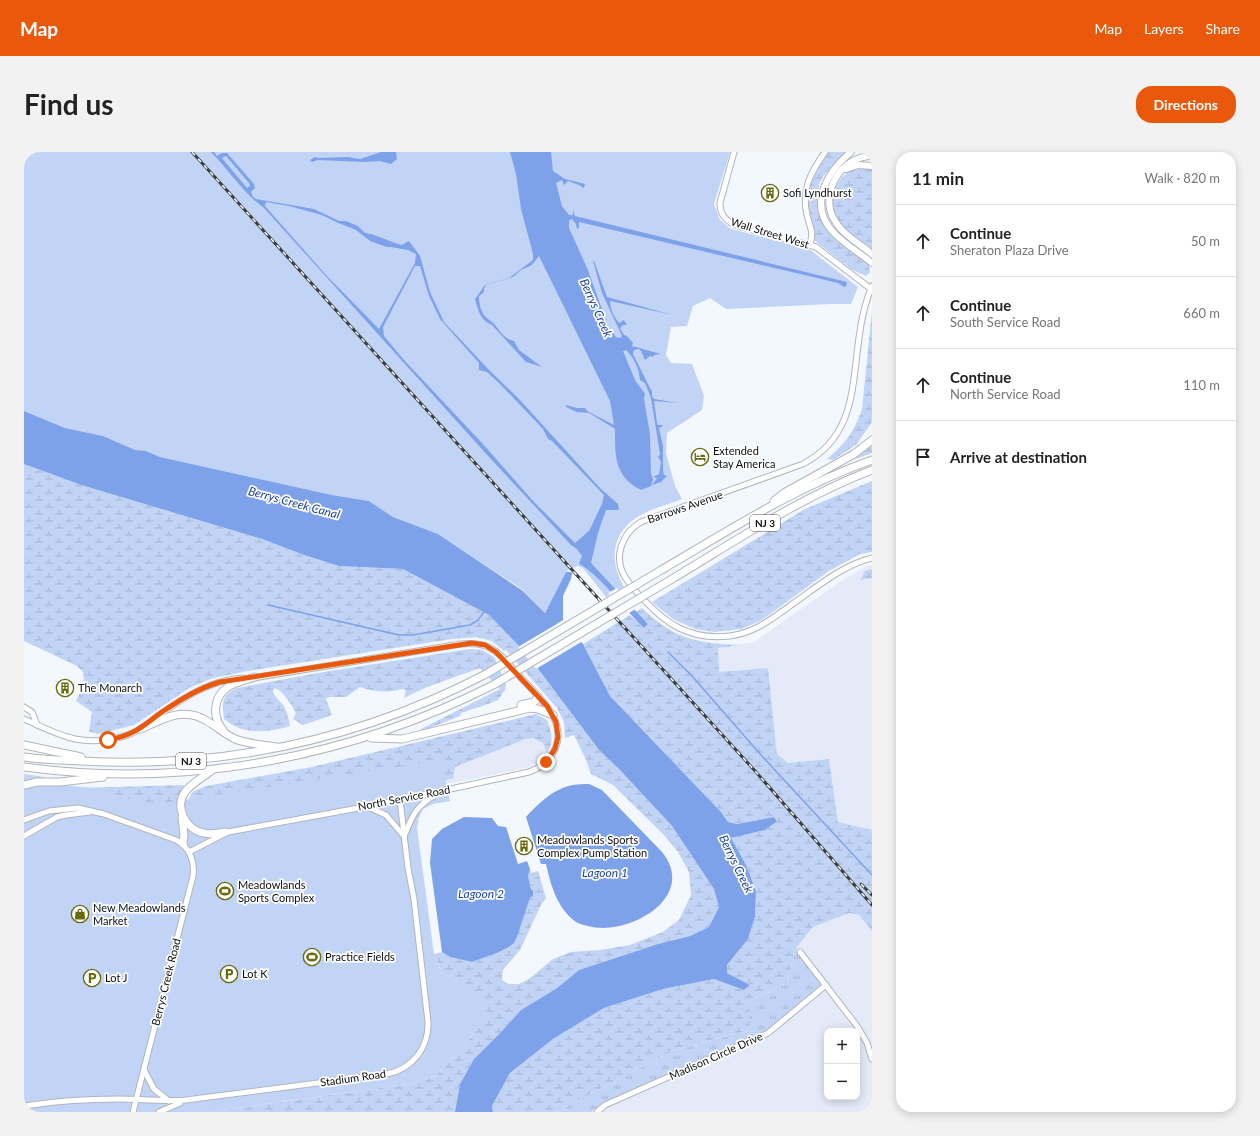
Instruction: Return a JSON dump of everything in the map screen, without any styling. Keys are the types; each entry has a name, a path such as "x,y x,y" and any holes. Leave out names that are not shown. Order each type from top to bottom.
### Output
{"highway":[{"path":"858,451 872,434"},
{"path":"763,510 784,493 858,451 872,440"},
{"name":"NJ 3","path":"24,757 100,762 150,763 193,761 282,748 351,730 441,696 486,674 763,510 827,478 872,460"},
{"name":"NJ 3","path":"24,767 80,773 132,774 213,770 282,759 365,738 429,715 495,684 804,501 872,471"},
{"path":"226,733 220,727 216,718 216,706 218,699 222,692 229,687 255,677"},
{"path":"422,734 451,722 532,703 538,697"},
{"path":"365,738 402,739 530,708 538,709 553,715"},
{"path":"141,729 168,716 183,714 202,718 240,740 282,748"},
{"path":"24,746 100,762"},
{"path":"183,844 184,835 181,800 184,792 213,770"},
{"path":"24,785 37,782 60,782 132,774"},
{"path":"182,814 190,826 198,831 207,834 225,832"}],"main road":[{"path":"851,152 836,166 826,181 822,194 823,211 835,234 872,263"},
{"path":"872,156 862,157 853,161 836,178 829,195 829,206 832,217 840,229 872,254"},
{"path":"836,178 852,166 872,166"}],"street":[{"name":"Wall Street West","path":"734,152 721,200 720,208 724,218 735,225 810,244 821,250 871,288"},
{"path":"810,244 812,232 803,192 812,171 825,152"},
{"path":"860,377 864,316 871,288"},
{"name":"Barrows Avenue","path":"837,443 823,455 803,464 638,524 630,530 622,542 620,554 622,570 627,580 657,614 680,628 694,634 721,637 741,634 759,627 838,572 872,558"},
{"name":"North Service Road","path":"24,719 64,736 87,741 116,738 128,735 141,729 169,708 203,688 226,681 475,643 485,645 496,652 547,706 553,715 558,729 558,741 551,756 540,767 521,774 400,800 225,832 189,852"},
{"path":"24,707 32,712 37,725"},
{"path":"367,806 386,815 404,835 416,810 426,800 442,791"},
{"name":"Stadium Road","path":"24,1106 82,1100 186,1100 387,1074 402,1069 415,1060 426,1042 428,1035 428,1022 414,899 400,800"},
{"path":"24,820 38,814 61,809 78,808 112,817 170,838 183,844 189,852"},
{"path":"24,836 57,817 93,812"},
{"name":"Berrys Creek Road","path":"133,1112 193,874 193,861 189,852"},
{"path":"800,952 862,1033 872,1059"},
{"name":"Madison Circle Drive","path":"597,1112 605,1105 768,1033 826,985"},
{"path":"144,1070 154,1089 170,1101"},
{"path":"159,1112 186,1100"}],"shaded area":[{"path":"872,565 872,569 865,571 860,579 872,578 872,830 838,822 829,759 788,763 777,754 768,668 719,672 717,648 754,642 838,583 865,567"},
{"path":"533,738 543,743 547,754 531,767 442,785 441,782 455,767 526,739"},
{"path":"849,913 859,915 872,931 872,1112 593,1112 593,1110 827,989 796,948 813,927"}],"green space":[{"path":"24,152 730,152 714,204 720,220 731,229 809,249 858,287 851,304 726,309 710,298 693,306 687,326 671,327 666,355 671,363 692,364 704,396 702,410 667,433 666,453 675,486 682,499 641,515 627,525 621,533 617,541 615,559 619,578 624,587 606,597 583,568 577,566 566,572 545,613 523,590 438,534 393,517 369,501 332,495 160,457 146,451 135,451 103,436 65,428 24,411"},
{"path":"829,152 846,152 828,170 820,182 820,210 828,229 835,237 869,265 870,272 866,276 853,270 815,241 809,206 810,189 815,175"},
{"path":"869,168 872,169 872,250 847,230 840,222 832,204 833,194 844,175 851,171"},
{"path":"872,311 872,422 856,445 833,460 827,459 849,437 862,409"},
{"path":"872,445 872,453 855,459"},
{"path":"24,464 81,485 262,539 304,555 339,566 403,569 489,615 517,644 539,670 599,750 619,769 672,826 714,889 720,907 709,927 690,936 658,944 579,970 557,988 521,1010 474,1059 460,1084 455,1112 209,1112 408,1084 436,1076 480,1026 457,981 442,973 434,954 442,952 450,957 472,962 497,953 514,943 530,898 533,896 528,876 530,869 531,873 538,871 546,898 541,905 520,950 503,970 502,980 508,984 519,984 529,979 553,959 571,952 600,950 630,945 663,932 679,920 691,895 689,872 678,852 664,835 613,785 591,774 574,735 565,738 564,722 557,708 506,650 504,651 492,641 476,637 452,639 248,671 213,678 189,688 134,725 99,734 89,732 92,712 76,701 84,684 83,672 77,666 24,641"},
{"path":"872,481 872,552 860,554 829,571 762,620 742,629 714,632 695,629 673,619 652,602 805,509"},
{"path":"872,569 872,578 860,580 865,571"},
{"path":"642,608 663,626 686,637 709,642 740,645 718,648 719,672 768,668 777,754 788,763 829,759 838,822 872,830 872,931 859,915 849,913 813,927 796,948 787,983 749,1001 749,1030 672,1051 556,1112 493,1112 492,1106 510,1073 553,1039 604,1008 663,989 714,979 744,990 750,985 727,973 727,965 748,939 755,917 756,891 746,865 730,838 765,830 777,820 774,817 737,824 728,822 721,812 610,696 583,644 630,615 644,628 648,624 636,612"},
{"path":"470,649 482,650 494,657 506,684 505,690 498,700 461,713 460,716 422,731 421,729 500,689 480,668 427,687 404,698 406,691 403,689 382,691 360,687 346,697 329,697 326,699 332,715 303,725 293,719 296,713 284,695 275,688 273,692 284,706 290,726 273,730 256,731 239,728 224,719 223,704 225,697 237,688 318,673"},
{"path":"536,714 547,720 550,729 552,737 551,745 547,754 543,743 533,738 526,739 455,767 453,778 426,786 188,802 192,792 206,786 312,767"},
{"name":"Meadowlands Sports Complex","path":"442,760 450,801 433,804 423,809 419,817 417,828 434,954 442,973 481,994 487,1008 480,1026 436,1076 408,1084 209,1112 24,1112 24,781 102,789 121,797 152,805"},
{"path":"24,774 44,777 43,779 24,783"},
{"path":"184,785 178,797 177,813 24,794 44,789"},
{"path":"796,948 827,989 761,1038 628,1092 593,1110 592,1112 556,1112 672,1051 749,1030 749,1001 787,983"}],"water":[{"path":"211,152 214,152 217,156 222,153 227,153 254,184 255,188 251,192 253,197 256,199 314,209 339,221 346,221 358,226 365,233 402,245 409,241 420,256 430,292 444,322 489,370 519,399 600,488 618,504 619,510 606,510 598,533 591,563 648,624 644,628 595,575 579,564 582,556 577,549 571,545 489,457","holes":["226,156 249,183 250,186 247,188 222,158","266,202 289,206 322,215 356,230 370,241 387,247 408,250 416,254 415,263 379,329 326,275 265,206","415,266 420,266 429,296 440,319 479,363 479,370 487,372 500,384 543,429 548,439 552,441 604,495 602,504 589,531 575,543 534,502 482,443 404,360 384,336 383,327"]},
{"path":"381,152 396,152 397,159 391,164 380,161 363,162 318,160 312,162 310,160 315,157 347,157 360,159"},
{"name":"Berrys Creek","path":"510,152 551,152 553,171 565,179 585,184 584,188 568,181 564,185 562,180 556,183 562,206 569,215 573,215 573,210 575,216 847,282 846,286 844,287 838,283 579,222 579,228 577,229 576,224 572,219 569,220 569,228 588,270 608,326 616,337 620,338 622,336 602,293 593,261 607,297 673,315 610,301 617,321 619,323 624,320 627,325 623,325 620,328 624,335 627,336 633,343 632,346 661,354 654,355 653,357 650,356 645,360 639,349 634,350 633,354 652,391 652,396 654,399 677,403 654,401 657,423 658,425 663,426 659,428 663,446 663,471 664,475 667,476 661,482 652,485 657,478 653,477 659,474 661,462 658,457 660,454 651,398 645,383 640,380 639,371 636,364 626,350 623,351 635,380 645,394 644,399 650,434 651,473 653,480 651,486 641,490 632,484 621,472 616,456 615,429 589,413 577,412 566,407 566,405 577,408 585,408 587,411 614,425 610,401 539,256 532,265 521,270 513,277 486,285 484,292 479,296 479,302 486,317 501,333 505,337 514,341 519,350 542,367 526,362 480,314 475,299 485,285 509,278 533,260 533,254 521,209 516,174"},
{"path":"24,411 65,428 103,436 135,450 146,451 160,457 332,495 369,501 393,517 438,534 523,591 545,613 566,572 571,572 571,579 563,596 563,620 583,644 610,696 721,812 728,822 737,824 774,817 777,821 765,830 731,838 746,865 756,891 755,917 748,939 727,965 727,973 750,985 744,990 714,979 663,989 604,1008 553,1039 510,1073 492,1106 493,1112 455,1112 460,1084 474,1059 521,1010 557,988 579,970 658,944 690,936 709,927 719,907 714,889 672,826 619,769 599,750 539,670 517,644 489,615 403,569 339,566 304,555 262,539 81,485 24,464"},
{"name":"Lagoon 1","path":"579,784 589,784 602,790 662,852 671,869 672,885 665,899 654,910 638,920 621,926 604,928 588,926 577,923 569,916 559,903 550,880 546,864 541,864 526,817 541,802 559,789"},
{"name":"Lagoon 2","path":"464,817 492,818 498,826 506,827 518,864 527,861 530,869 528,876 531,889 533,891 533,896 530,898 514,943 497,953 472,962 450,957 442,952 430,863 432,839 442,829"}],"pier":[{"path":"617,588 636,609 627,614 608,593"},
{"path":"565,619 583,641 536,669 518,647"}],"waterway":[{"path":"268,605 399,635 413,635 470,625 478,620 484,612"},
{"path":"668,652 692,676 761,755 872,875"}],"railway":[{"path":"192,152 756,772 872,905"},
{"path":"861,884 872,895"}],"place":[{"name":"Sofi Lyndhurst","path":"770,193"},
{"name":"Extended Stay America","path":"700,457"},
{"name":"The Monarch","path":"65,688"},
{"name":"Meadowlands Sports Complex Pump Station","path":"524,846"},
{"name":"Meadowlands Sports Complex","path":"225,891"},
{"name":"New Meadowlands Market","path":"80,914"},
{"name":"Practice Fields","path":"312,957"},
{"name":"Lot K","path":"229,974"},
{"name":"Lot J","path":"92,978"}],"route":[{"path":"108,740 128,735 141,729 161,713 188,696 203,688 220,682 472,643 485,645 502,656 547,706 553,715 558,729 558,741 555,749 546,762"}],"water label":[{"name":"Berrys Creek Canal","path":"294,503"}]}
